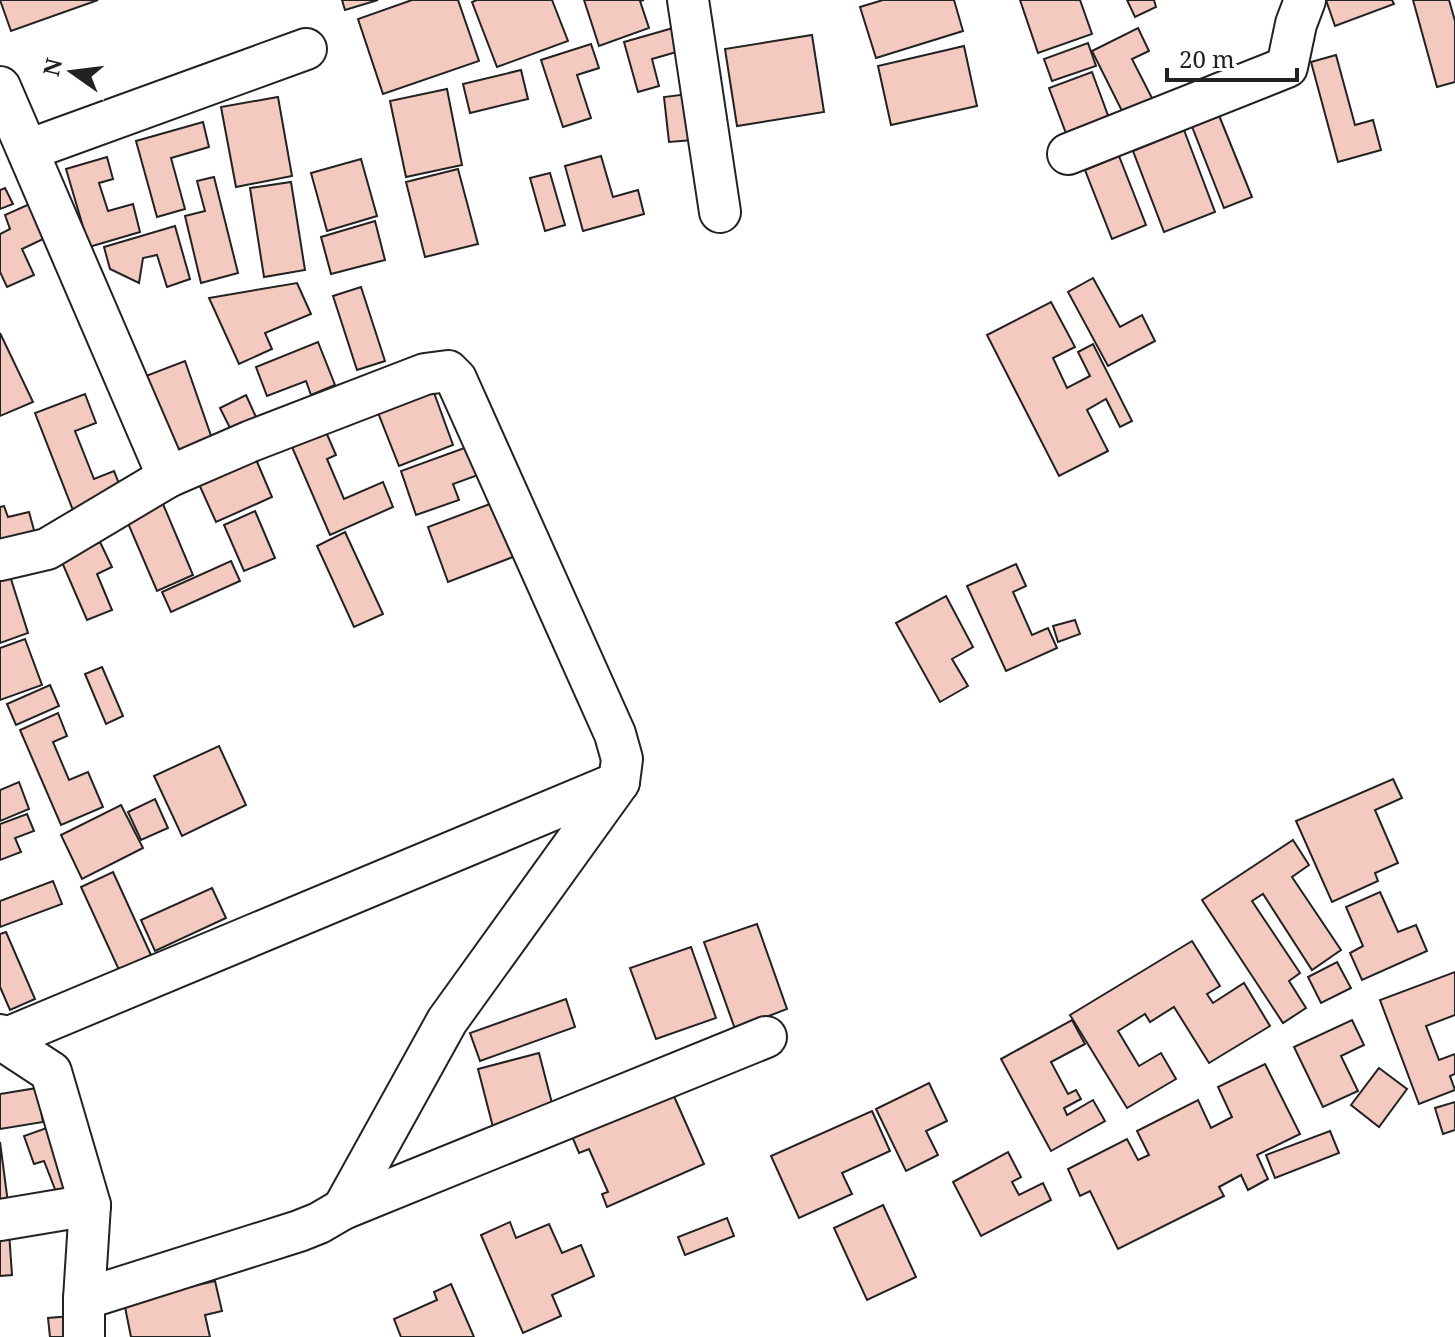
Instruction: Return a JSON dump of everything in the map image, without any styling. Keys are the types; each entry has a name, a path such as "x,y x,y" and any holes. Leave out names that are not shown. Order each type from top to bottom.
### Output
{"street":[{"path":"688,0 720,212"},
{"path":"1068,154 1287,67 1296,24 1305,0"},
{"path":"28,150 306,49"},
{"path":"2,100 28,150 168,477"},
{"path":"0,560 47,549 168,477 251,441 425,374 448,371 456,379 615,734 622,759 619,782 447,1021 343,1209"},
{"path":"1,1037 619,782"},
{"path":"1,1037 51,1072 90,1205 84,1318 766,1037"},
{"path":"0,1220 90,1205"}],"building":[{"path":"0,0 98,0 11,31"},
{"path":"342,0 378,0 345,10"},
{"path":"412,0 458,0 479,61 383,94 358,19"},
{"path":"552,0 568,41 497,67 472,2"},
{"path":"584,0 644,0 640,1 649,28 599,46"},
{"path":"883,0 954,0 963,31 876,58 860,7"},
{"path":"1020,0 1080,0 1092,34 1038,53"},
{"path":"1127,0 1154,0 1156,7 1135,17"},
{"path":"1326,0 1392,0 1394,4 1335,26"},
{"path":"1413,0 1449,0 1455,21 1455,82 1437,87"},
{"path":"680,26 687,49 652,59 659,86 638,92 624,42"},
{"path":"1138,28 1149,51 1132,59 1154,102 1125,117 1092,51"},
{"path":"812,35 824,112 737,126 725,49"},
{"path":"1088,43 1096,66 1052,81 1044,59"},
{"path":"591,44 599,68 577,75 591,118 563,127 541,60"},
{"path":"964,46 977,106 891,125 878,66"},
{"path":"1336,55 1355,125 1373,120 1381,150 1338,162 1311,62"},
{"path":"521,70 528,99 470,113 463,84"},
{"path":"1092,72 1113,129 1070,144 1049,88"},
{"path":"447,89 462,165 406,177 390,101"},
{"path":"688,94 693,140 669,142 664,97"},
{"path":"278,97 292,176 236,187 221,107"},
{"path":"1218,113 1252,197 1224,208 1191,124"},
{"path":"203,122 209,147 171,158 185,209 157,217 136,141"},
{"path":"1184,130 1215,212 1164,232 1133,151"},
{"path":"601,156 613,197 638,190 644,214 583,231 565,166"},
{"path":"1119,156 1146,225 1112,239 1085,170"},
{"path":"107,157 113,179 99,183 108,211 133,204 140,232 89,247 66,169"},
{"path":"361,159 377,216 327,231 311,173"},
{"path":"458,169 478,244 425,257 406,182"},
{"path":"550,173 565,225 545,231 530,178"},
{"path":"214,177 238,273 201,283 185,216 205,211 197,181"},
{"path":"291,182 305,270 264,277 250,188"},
{"path":"5,188 13,204 0,209 0,190"},
{"path":"43,198 58,232 22,249 34,275 7,287 0,272 0,234 10,229 5,215"},
{"path":"375,221 385,260 331,274 321,237"},
{"path":"175,226 190,279 167,287 157,255 143,258 139,283 110,269 104,247"},
{"path":"1093,278 1120,327 1142,315 1155,341 1108,366 1068,292"},
{"path":"297,283 311,314 265,333 272,349 239,364 209,298"},
{"path":"361,287 385,361 357,370 333,296"},
{"path":"1051,302 1075,347 1053,358 1067,388 1090,376 1078,352 1093,344 1132,421 1120,427 1106,399 1087,410 1108,451 1059,476 987,335"},
{"path":"0,333 33,402 0,416"},
{"path":"318,342 335,385 311,395 306,381 267,396 256,367"},
{"path":"185,361 217,453 171,469 138,379"},
{"path":"433,390 453,445 399,466 377,410"},
{"path":"85,394 96,423 75,431 94,479 114,471 125,499 76,518 35,413"},
{"path":"246,395 260,426 235,438 220,408"},
{"path":"326,432 336,455 327,459 344,499 383,482 393,507 330,535 292,447"},
{"path":"478,443 489,471 453,484 459,500 416,515 401,471"},
{"path":"255,457 272,497 216,522 198,482"},
{"path":"498,501 518,555 448,582 428,527"},
{"path":"163,504 193,575 157,591 127,521"},
{"path":"4,506 8,517 29,512 37,541 0,551 0,507"},
{"path":"255,511 275,558 244,571 224,525"},
{"path":"345,532 383,614 354,627 317,546"},
{"path":"100,542 112,567 97,574 112,610 87,620 61,560"},
{"path":"231,561 240,581 171,612 162,592"},
{"path":"1016,564 1026,586 1013,592 1032,635 1048,628 1057,648 1006,671 967,586"},
{"path":"10,576 28,633 0,643 0,580"},
{"path":"946,596 973,647 952,659 968,686 940,702 896,623"},
{"path":"1075,620 1080,634 1058,642 1053,626"},
{"path":"25,639 42,685 0,700 0,648"},
{"path":"102,667 123,716 106,724 85,674"},
{"path":"50,685 59,706 16,725 7,704"},
{"path":"58,713 67,736 53,742 69,780 88,772 103,807 61,825 20,730"},
{"path":"219,746 246,805 182,836 154,776"},
{"path":"1393,779 1402,798 1375,810 1398,863 1375,873 1378,881 1332,902 1296,821"},
{"path":"19,782 29,809 0,821 0,790"},
{"path":"155,799 168,828 141,840 128,812"},
{"path":"121,805 143,848 82,879 61,835"},
{"path":"27,814 34,831 15,838 21,852 0,860 0,824"},
{"path":"1293,840 1309,865 1292,877 1341,950 1312,970 1263,894 1252,901 1300,973 1289,981 1306,1008 1283,1023 1202,900"},
{"path":"113,872 151,955 119,970 81,887"},
{"path":"53,881 62,904 0,927 0,901"},
{"path":"212,888 226,918 155,951 141,920"},
{"path":"1380,892 1398,932 1416,925 1427,951 1362,980 1350,953 1363,946 1346,907"},
{"path":"757,924 787,1009 735,1029 704,942"},
{"path":"6,932 35,999 10,1010 0,987 0,934"},
{"path":"1192,941 1220,986 1207,994 1213,1003 1244,983 1270,1026 1209,1063 1174,1007 1150,1022 1145,1014 1118,1031 1139,1066 1161,1053 1176,1079 1127,1108 1070,1015"},
{"path":"691,947 716,1018 656,1039 630,968"},
{"path":"1337,962 1351,988 1321,1003 1308,977"},
{"path":"1455,972 1455,1015 1426,1026 1439,1060 1455,1054 1455,1074 1450,1076 1455,1090 1419,1104 1380,1000"},
{"path":"566,999 575,1027 480,1061 470,1033"},
{"path":"1072,1020 1085,1044 1051,1062 1068,1094 1076,1090 1081,1099 1064,1108 1067,1115 1093,1100 1105,1121 1051,1151 1001,1059"},
{"path":"1352,1020 1364,1045 1341,1056 1358,1091 1323,1107 1294,1047"},
{"path":"539,1053 555,1115 494,1131 478,1069"},
{"path":"1265,1064 1300,1134 1257,1155 1268,1179 1248,1190 1241,1175 1219,1187 1224,1196 1118,1249 1090,1191 1080,1196 1068,1169 1127,1139 1138,1160 1149,1155 1137,1131 1198,1100 1211,1128 1232,1117 1218,1087"},
{"path":"1379,1068 1407,1089 1379,1127 1351,1105"},
{"path":"929,1083 947,1121 926,1131 938,1155 906,1171 876,1109"},
{"path":"669,1085 704,1164 607,1207 602,1194 608,1192 589,1149 579,1153 569,1129"},
{"path":"37,1088 43,1122 0,1129 0,1094"},
{"path":"1455,1102 1455,1130 1443,1134 1435,1108"},
{"path":"872,1111 890,1151 842,1173 852,1194 799,1218 771,1156"},
{"path":"55,1125 79,1190 58,1197 44,1161 34,1164 24,1136"},
{"path":"1330,1131 1339,1153 1275,1178 1266,1155"},
{"path":"0,1142 8,1203 0,1204"},
{"path":"1008,1152 1021,1177 1012,1182 1019,1195 1043,1183 1051,1200 981,1236 953,1182"},
{"path":"883,1205 916,1277 867,1300 834,1228"},
{"path":"727,1218 734,1236 685,1255 678,1237"},
{"path":"510,1222 516,1238 549,1224 562,1253 581,1245 594,1276 552,1295 561,1316 523,1333 481,1235"},
{"path":"9,1232 12,1275 0,1276 0,1233"},
{"path":"215,1281 222,1311 205,1315 210,1337 131,1337 124,1302"},
{"path":"451,1284 474,1337 401,1337 394,1319 437,1300 434,1292"},
{"path":"71,1316 72,1337 50,1337 48,1318"}]}
